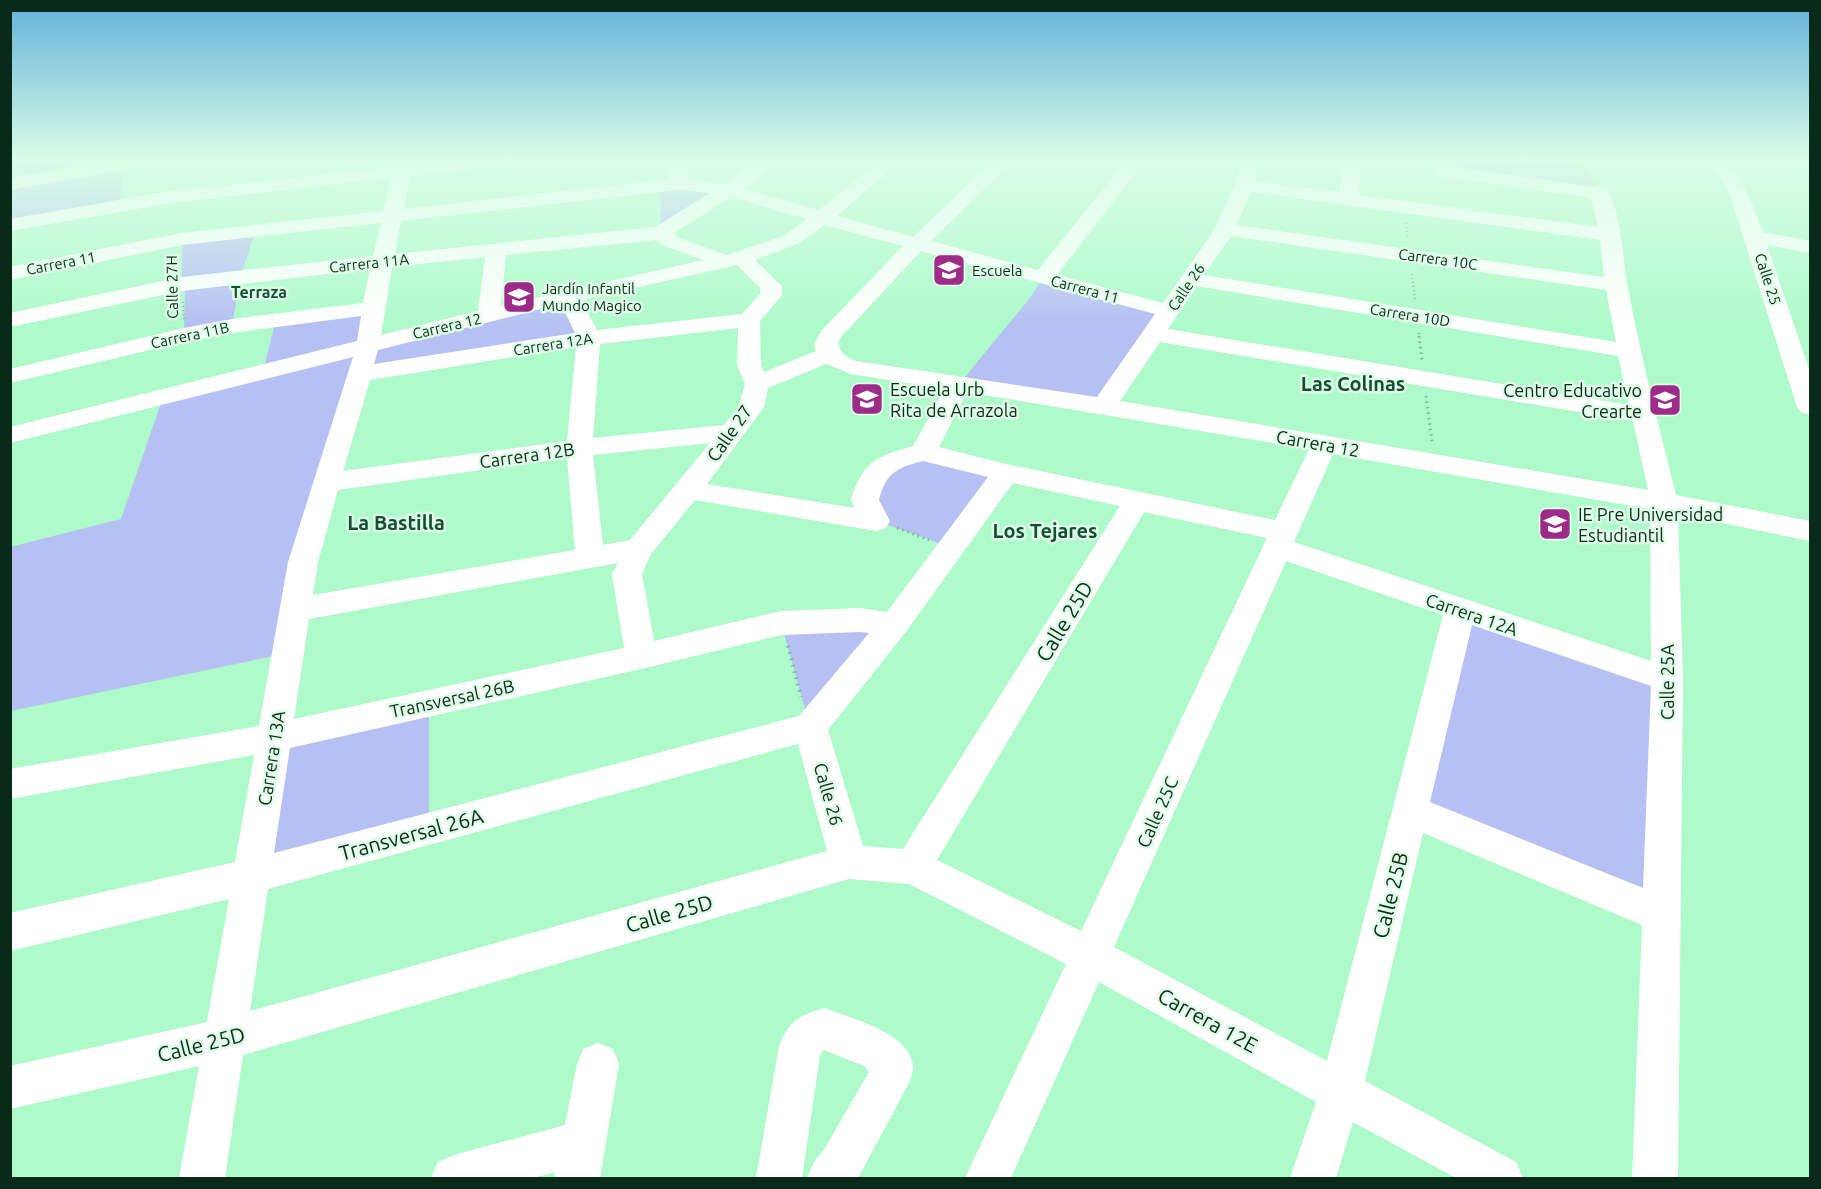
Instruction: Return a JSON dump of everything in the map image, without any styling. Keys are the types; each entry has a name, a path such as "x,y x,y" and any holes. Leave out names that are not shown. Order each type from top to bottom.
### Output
{"street":[{"path":"10,225 65,214"},
{"name":"Carrera 11","path":"10,274 182,239 390,214"},
{"name":"Carrera 13A","path":"202,1179 303,562 368,345 381,262 394,214"},
{"path":"525,214 528,246"},
{"path":"659,214 660,233"},
{"path":"660,233 690,214"},
{"name":"Carrera 11","path":"810,214 1169,311"},
{"name":"Carrera 12","path":"10,435 568,296 733,259 790,240 826,214"},
{"path":"829,354 826,344 830,335 948,214"},
{"path":"1043,278 1093,214"},
{"name":"Calle 26","path":"1104,406 1225,229 1231,214"},
{"path":"1454,214 1610,235"},
{"name":"Calle 25A","path":"1605,214 1629,351 1664,502 1667,679 1655,1179"},
{"name":"Calle 25","path":"1746,214 1810,407"},
{"name":"Carrera 10C","path":"1225,229 1616,285"},
{"path":"660,233 672,242 733,259 771,286 771,295 749,320 748,365 757,384"},
{"name":"Carrera 11A","path":"10,320 182,284 241,276 660,233"},
{"path":"1754,237 1810,247"},
{"path":"489,316 495,249"},
{"name":"Carrera 10D","path":"1191,279 1629,351"},
{"path":"568,296 588,338 579,448 590,558"},
{"name":"Carrera 11B","path":"10,376 232,326 373,308"},
{"name":"Carrera 12A","path":"359,374 588,338 749,320"},
{"path":"1154,334 1644,415"},
{"name":"Carrera 12","path":"829,354 838,362 851,367 1104,406 1664,502 1810,531"},
{"name":"Calle 27","path":"641,657 627,574 639,549 688,490 751,406 757,384 829,354"},
{"path":"923,452 960,383"},
{"name":"Carrera 12B","path":"325,483 579,448 730,433"},
{"name":"Calle 25C","path":"988,1179 1324,445"},
{"path":"876,521 865,500 871,478 892,461 923,452 1006,473 1137,501 1281,539"},
{"path":"810,727 894,625 1006,473"},
{"path":"688,490 876,521"},
{"name":"Calle 25D","path":"10,1088 225,1039 849,862 913,867 1137,501"},
{"name":"Carrera 12A","path":"1281,539 1460,610 1667,679"},
{"path":"295,610 639,549"},
{"name":"Calle 25B","path":"1313,1179 1341,1092 1460,610"},
{"name":"Transversal 26B","path":"10,784 275,737 641,657 781,623 860,620 894,625"},
{"name":"Calle 26","path":"810,727 849,862"},
{"name":"Transversal 26A","path":"10,932 252,876 810,727"},
{"path":"1411,811 1663,915"},
{"name":"Carrera 12E","path":"913,867 1091,956 1500,1179"},
{"path":"779,1179 800,1046 811,1033 824,1029 879,1051 892,1066 889,1081 842,1164 830,1179"},
{"path":"454,1179 580,1160 598,1064"}],"path":[{"name":"Calle 27H","path":"182,284 184,335"},
{"path":"876,521 950,547"},
{"path":"781,623 810,727"}],"shaded area":[{"path":"11,214 66,214 11,225"},
{"path":"661,214 688,214 660,233"},
{"path":"256,229 241,276 232,326 184,335 185,286 182,284 182,239"},
{"path":"1040,282 1169,311 1104,406 960,383 1030,298"},
{"path":"568,296 589,338 359,374 288,653 11,711 10,547 121,519 163,397 263,371 276,320 373,308 368,344"},
{"path":"923,452 1006,473 950,547 876,521 871,478"},
{"path":"1460,610 1667,679 1663,915 1411,811"},
{"path":"781,623 894,625 810,727"},
{"path":"429,703 429,829 252,876 275,737"}],"place":[{"name":"Escuela","path":"949,270"},
{"name":"Jardín Infantil Mundo Magico","path":"519,297"},
{"name":"Escuela Urb Rita de Arrazola","path":"867,399"},
{"name":"Centro Educativo Crearte","path":"1665,400"},
{"name":"IE Pre Universidad Estudiantil","path":"1555,524"}],"district":[{"name":"Terraza","path":"259,292"},
{"name":"Las Colinas","path":"1353,383"},
{"name":"La Bastilla","path":"396,522"},
{"name":"Los Tejares","path":"1045,530"}]}
